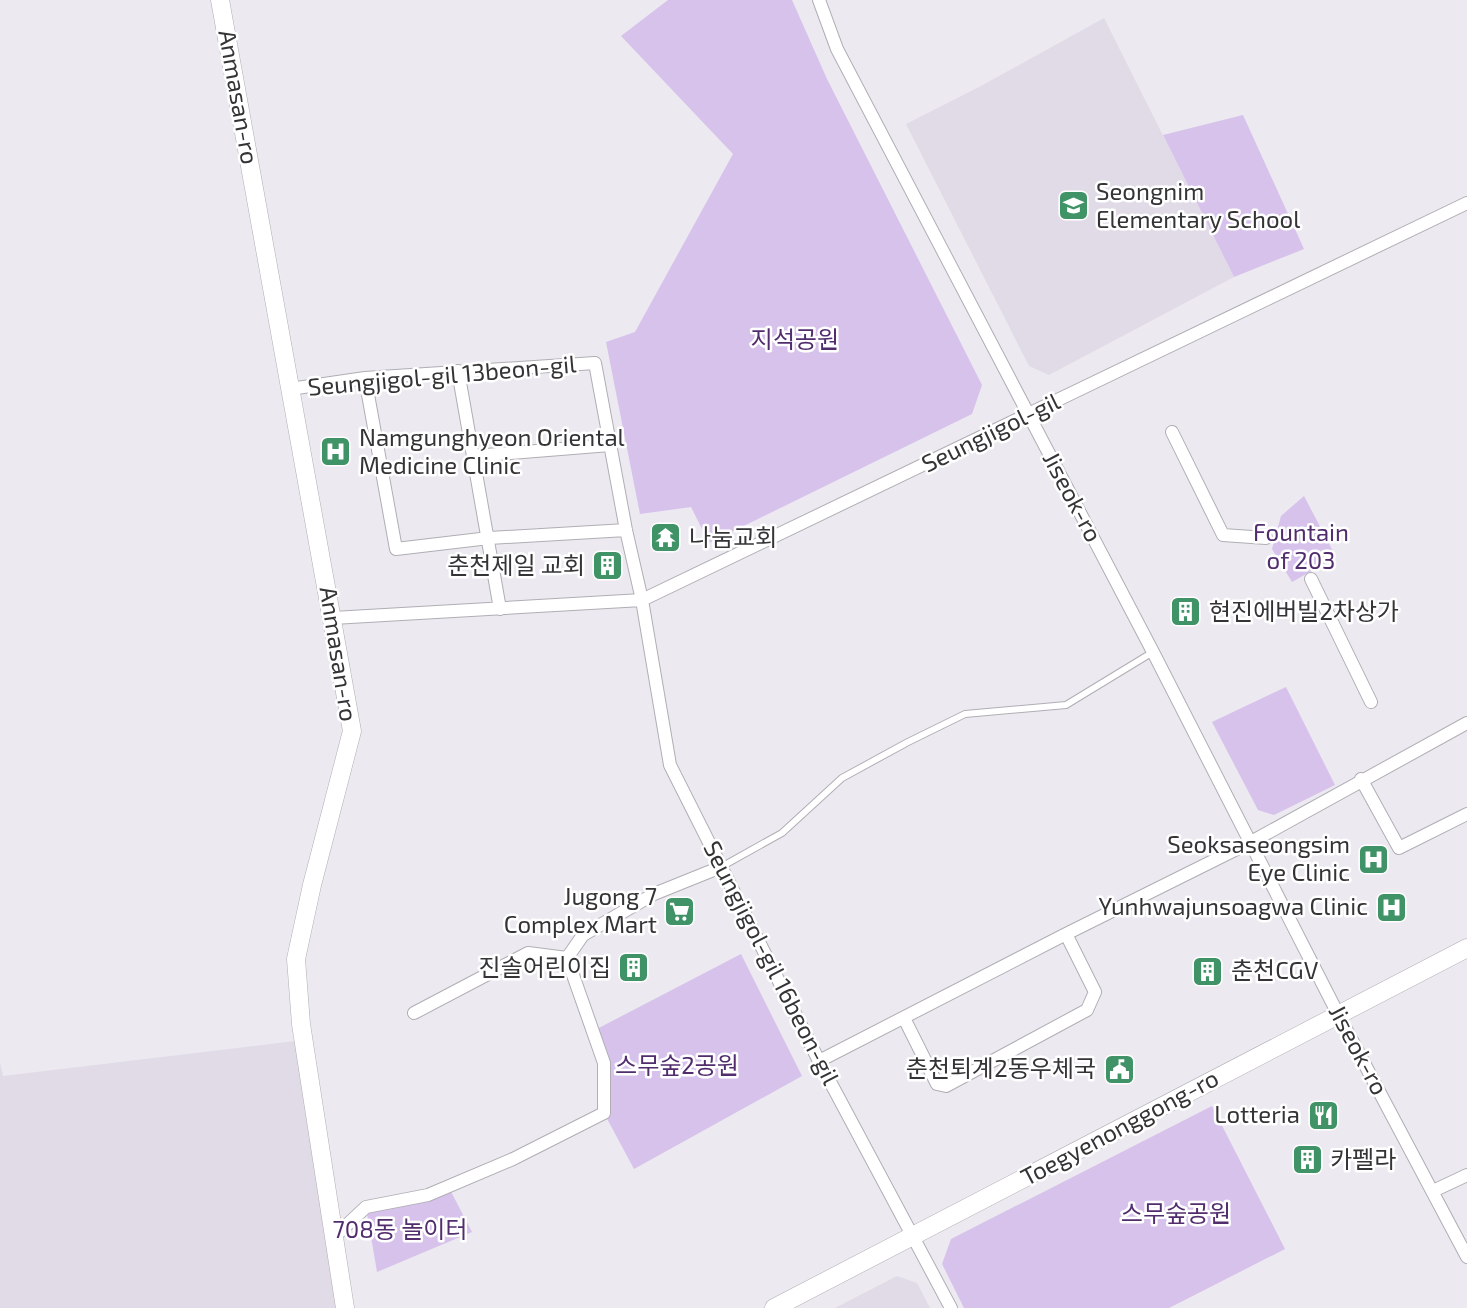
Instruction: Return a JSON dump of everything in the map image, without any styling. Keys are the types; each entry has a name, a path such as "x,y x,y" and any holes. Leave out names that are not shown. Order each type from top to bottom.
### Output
{"street":[{"name":"Anmasan-ro","path":"220,0 352,731 312,885 296,959 301,1024 345,1308"},
{"name":"Jiseok-ro","path":"820,0 837,49 1467,1257"},
{"name":"Seungjigol-gil","path":"333,618 642,600 1467,203"},
{"name":"Seungjigol-gil 13beon-gil","path":"290,389 365,378 595,363 625,530 642,600"},
{"path":"458,371 500,609"},
{"path":"365,378 396,549 489,538 625,530"},
{"path":"1172,432 1223,534 1266,538"},
{"path":"474,456 610,446"},
{"path":"1311,579 1371,702"},
{"name":"Seungjigol-gil 16beon-gil","path":"642,600 670,765 819,1061 951,1308"},
{"path":"819,1061 1251,842 1467,723"},
{"path":"1362,779 1399,848 1467,814"},
{"path":"567,958 583,935 654,894 721,867"},
{"path":"904,1017 937,1084 946,1086 1087,1010 1095,992 1066,934"},
{"name":"Toegyenonggong-ro","path":"774,1308 1467,948"},
{"path":"414,1013 528,953 567,958"},
{"path":"334,1237 366,1207 428,1195 513,1159 604,1113 604,1063 567,958"},
{"path":"1433,1191 1467,1175"}],"lane":[{"path":"721,867 782,833 842,778 965,714 1066,705 1153,652"}],"shaded area":[{"name":"Seongnim Elementary School","path":"1104,18 1234,277 1049,375 1029,366 906,124"},
{"path":"303,1040 345,1308 0,1308 0,1062 3,1076"},
{"path":"897,1276 917,1283 930,1308 835,1308"}],"green space":[{"name":"지석공원","path":"668,0 792,0 827,79 982,385 972,414 709,543 691,507 640,514 606,342 635,332 733,154 621,36"},
{"path":"1243,115 1304,249 1234,277 1163,135"},
{"name":"Fountain of 203","path":"1304,496 1336,557 1292,582 1272,549 1281,516"},
{"path":"1286,687 1335,785 1274,815 1258,810 1212,722"},
{"name":"스무숲2공원","path":"741,954 802,1076 634,1169 604,1113 604,1063 593,1031"},
{"name":"스무숲공원","path":"1212,1106 1285,1249 1169,1308 964,1308 942,1264 951,1239"},
{"name":"708동 놀이터","path":"448,1186 472,1232 377,1272 366,1207"}],"place":[{"name":"Seongnim Elementary School","path":"1073,206"},
{"name":"Namgunghyeon Oriental Medicine Clinic","path":"336,452"},
{"name":"나눔교회","path":"666,538"},
{"name":"춘천제일 교회","path":"608,566"},
{"name":"현진에버빌2차상가","path":"1186,612"},
{"name":"Seoksaseongsim Eye Clinic","path":"1373,859"},
{"name":"Yunhwajunsoagwa Clinic","path":"1391,907"},
{"name":"Jugong 7 Complex Mart","path":"680,911"},
{"name":"진솔어린이집","path":"634,968"},
{"name":"춘천CGV","path":"1208,971"},
{"name":"춘천퇴계2동우체국","path":"1119,1069"},
{"name":"Lotteria","path":"1323,1115"},
{"name":"카펠라","path":"1307,1160"}]}
